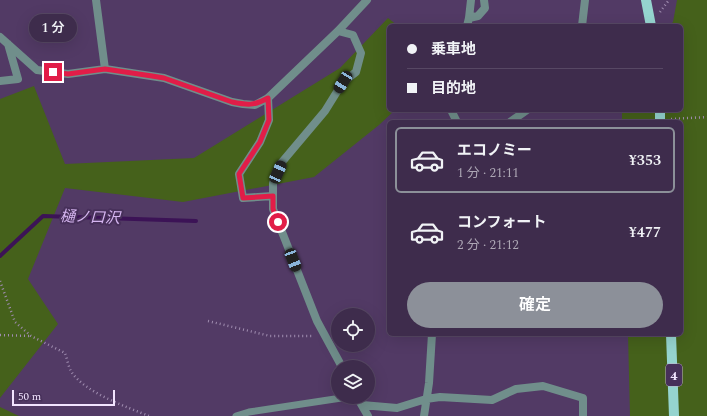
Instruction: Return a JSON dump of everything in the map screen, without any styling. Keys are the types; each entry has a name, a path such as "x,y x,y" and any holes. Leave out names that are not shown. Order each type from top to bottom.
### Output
{"main road":[{"path":"646,0 651,24"},
{"name":"4","path":"671,336 674,416"}],"street":[{"path":"96,0 105,69"},
{"path":"0,37 37,70 68,74 105,69 164,78 232,102 255,105 268,98 338,31 367,0"},
{"path":"468,22 471,0"},
{"path":"468,22 478,16 485,8 484,0"},
{"path":"582,24 585,0"},
{"path":"338,31 353,35 361,53 356,72 343,82 325,111 282,162 273,182 273,209 317,321 338,360"},
{"path":"0,81 18,79 8,43"},
{"path":"268,98 269,120 260,142 239,174 243,198 273,196"},
{"path":"513,120 524,112"},
{"path":"424,416 429,383 432,336"},
{"path":"362,405 397,408 426,399 440,397 492,400 516,389 543,386 584,398 583,416"},
{"path":"362,405 368,416"}],"lane":[{"path":"236,416 249,412 331,400"}],"path":[{"path":"660,117 707,117"},
{"path":"0,281 15,322 31,336 65,353 71,371 85,385 112,402 149,416"},
{"path":"208,320 270,336 315,336 324,334"},
{"path":"0,335 31,336"}],"green space":[{"path":"677,0 707,0 707,416 630,416 628,336 683,336 683,120 622,120 622,112 683,112 683,24 671,24 673,22"},
{"path":"388,18 396,24 387,24 387,112 393,112 379,125 314,177 183,202 65,188 28,279 58,324 0,398 0,99 34,86 65,164 194,158 340,68"},
{"path":"0,407 19,416 0,416"}],"waterway":[{"name":"樋ノ口沢","path":"0,256 43,216 196,221"}],"route":[{"path":"53,72 68,74 105,69 164,78 232,102 243,104 255,105 268,98 269,120 260,142 239,174 243,198 273,196 273,209 278,222"}]}
